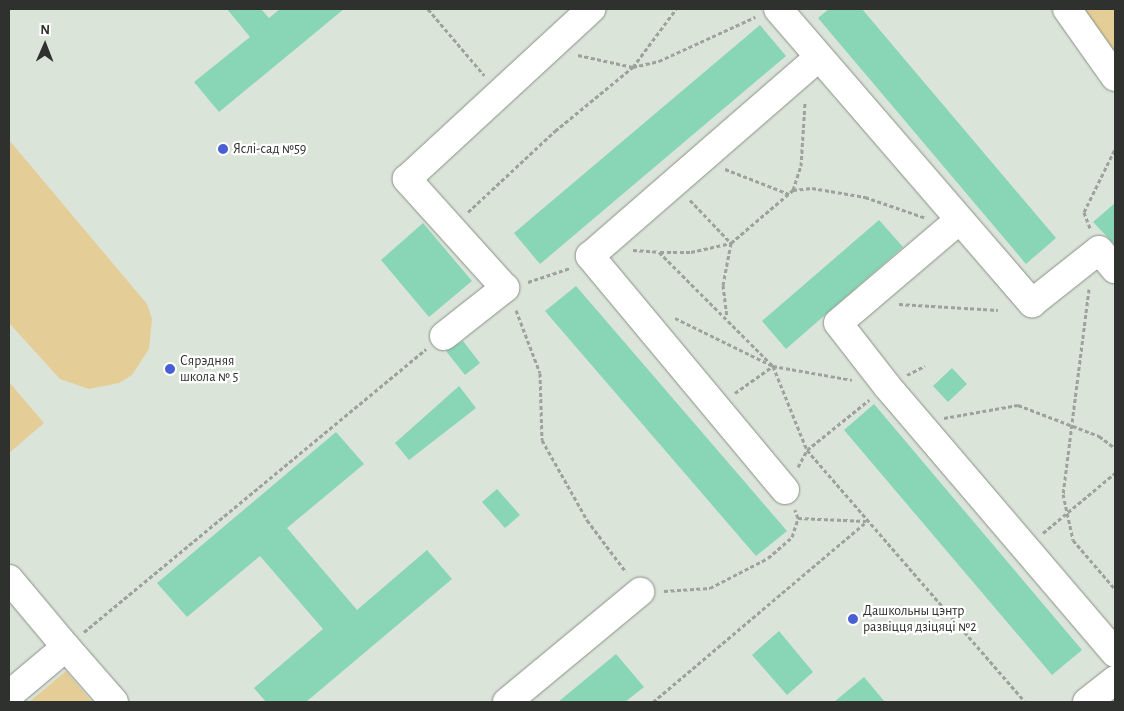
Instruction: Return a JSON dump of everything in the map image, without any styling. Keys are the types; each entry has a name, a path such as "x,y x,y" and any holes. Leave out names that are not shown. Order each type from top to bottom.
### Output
{"main road":[{"path":"444,336 505,288 452,226 407,179 591,9"},
{"path":"1067,9 1115,77"},
{"path":"772,11 813,63 955,224 1032,303 1103,258"},
{"path":"785,490 716,407 594,252 813,63"},
{"path":"955,224 838,323 887,386 1115,653"},
{"path":"9,579 114,702"},
{"path":"507,702 640,592"},
{"path":"9,696 66,647"},
{"path":"1087,702 1115,680"}],"path":[{"path":"428,9 499,93"},
{"path":"452,226 555,131 633,67 676,9"},
{"path":"547,48 633,67 659,61 772,11"},
{"path":"640,592 587,520 542,440 540,373 505,288 566,271 594,252 691,252 731,243 793,190 801,166 813,63"},
{"path":"1115,149 1084,212 1103,258 1064,469 1065,514 1073,540 1115,589"},
{"path":"702,159 789,194"},
{"path":"674,183 731,243"},
{"path":"793,190 812,188 866,197 955,224"},
{"path":"727,320 722,284 731,243"},
{"path":"659,252 773,366 807,450 1025,702"},
{"path":"863,302 998,310"},
{"path":"670,315 773,366 887,386"},
{"path":"66,647 444,336"},
{"path":"716,407 773,366"},
{"path":"919,424 1018,405 1071,424 1115,448"},
{"path":"1026,548 1115,472"},
{"path":"798,518 867,521"},
{"path":"653,702 867,521"},
{"path":"1110,583 1115,579"}],"shaded area":[{"path":"1072,9 1115,9 1115,66"},
{"path":"9,140 147,304 152,319 149,349 132,375 119,383 89,389 60,379 9,323"},
{"path":"9,382 44,423 9,453"},
{"path":"66,671 92,702 29,702"}],"building":[{"path":"227,9 261,9 269,18 280,9 344,9 219,112 194,82 250,37"},
{"path":"829,9 862,9 1056,238 1026,264 818,18"},
{"path":"760,25 786,56 540,264 514,233"},
{"path":"1115,203 1115,245 1093,222"},
{"path":"879,220 903,247 786,349 762,321"},
{"path":"423,223 472,281 429,317 381,260"},
{"path":"576,286 787,531 756,556 545,311"},
{"path":"463,341 480,363 465,375 446,351"},
{"path":"952,368 967,384 948,402 933,386"},
{"path":"459,386 476,408 409,460 395,443"},
{"path":"874,404 1082,650 1052,675 844,430"},
{"path":"336,432 364,464 287,528 357,610 427,550 452,579 306,702 266,702 254,688 323,629 260,556 187,617 157,583"},
{"path":"497,489 520,515 505,528 482,502"},
{"path":"779,631 813,672 787,695 752,655"},
{"path":"616,654 644,687 625,702 558,702"},
{"path":"864,677 885,702 834,702"}],"place":[{"name":"Яслі-сад №59","path":"223,149"},
{"name":"Сярэдняя школа № 5","path":"170,369"},
{"name":"Дашкольны цэнтр развіцця дзіцяці №2","path":"853,619"}]}
